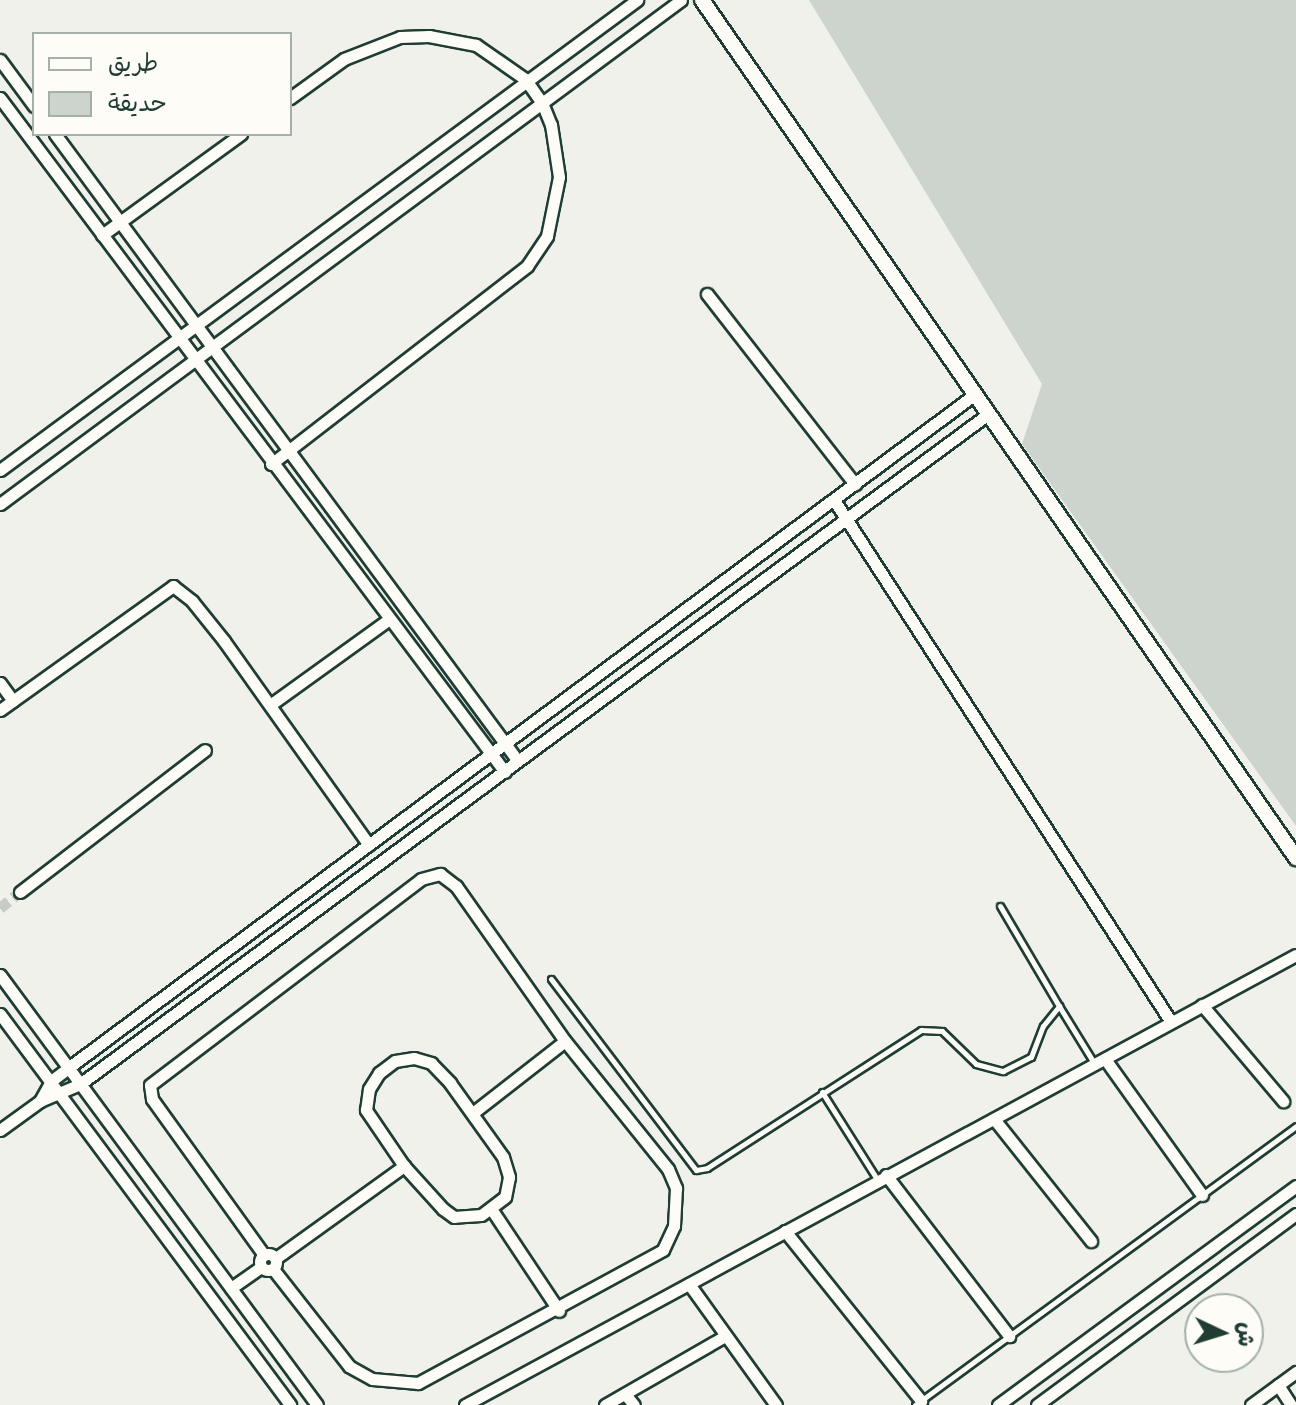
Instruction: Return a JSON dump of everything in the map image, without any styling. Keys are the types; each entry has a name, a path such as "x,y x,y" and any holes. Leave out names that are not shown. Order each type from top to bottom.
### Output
{"street":[{"path":"0,470 525,79 637,0"},
{"path":"0,504 681,0"},
{"path":"702,0 1296,858"},
{"path":"271,464 527,266 547,236 559,177 558,152 542,103 525,79 476,45 429,36 400,37 344,59 292,97"},
{"path":"0,60 32,103"},
{"path":"0,98 271,464 505,772"},
{"path":"56,136 518,761"},
{"path":"102,235 238,136"},
{"path":"707,294 855,484"},
{"path":"40,1101 51,1081 68,1068 974,395"},
{"path":"0,1130 40,1101 62,1095 80,1084 988,414"},
{"path":"834,500 1171,1022"},
{"path":"0,710 173,586 200,611 369,845"},
{"path":"270,705 388,620"},
{"path":"0,683 13,701"},
{"path":"20,892 205,750"},
{"path":"440,874 456,886 565,1041 668,1169 678,1206 663,1250 559,1311 418,1383 372,1379 349,1366 268,1262 152,1099 150,1085 421,879 440,874"},
{"path":"465,1405 1296,955"},
{"path":"0,975 317,1405"},
{"path":"1202,1005 1283,1101"},
{"path":"0,1014 290,1405"},
{"path":"474,1112 565,1041"},
{"path":"414,1058 431,1063 474,1112 509,1177 505,1197 492,1210 454,1217 404,1166 366,1110 369,1089 395,1061 414,1058"},
{"path":"1099,1061 1202,1195"},
{"path":"994,1119 1091,1241"},
{"path":"231,1288 404,1166"},
{"path":"882,1177 1009,1336"},
{"path":"998,1405 1296,1186"},
{"path":"492,1210 559,1311"},
{"path":"1037,1405 1296,1214"},
{"path":"785,1231 918,1403"},
{"path":"689,1284 776,1405"},
{"path":"605,1405 725,1336"},
{"path":"1251,1405 1296,1372"},
{"path":"1278,1385 1291,1405"},
{"path":"485,1394 493,1405"},
{"path":"625,1394 634,1405"}],"lane":[{"path":"1000,906 1059,1006 1099,1061"},
{"path":"551,979 696,1170 707,1168 921,1030 932,1028 942,1031 976,1064 1003,1071 1031,1057 1043,1026 1059,1006"},
{"path":"822,1092 882,1177"},
{"path":"918,1403 1296,1126"}],"green space":[{"path":"809,0 1296,0 1296,826 1022,444 1042,384"}],"tunnel":[{"path":"0,908 20,892"}]}
